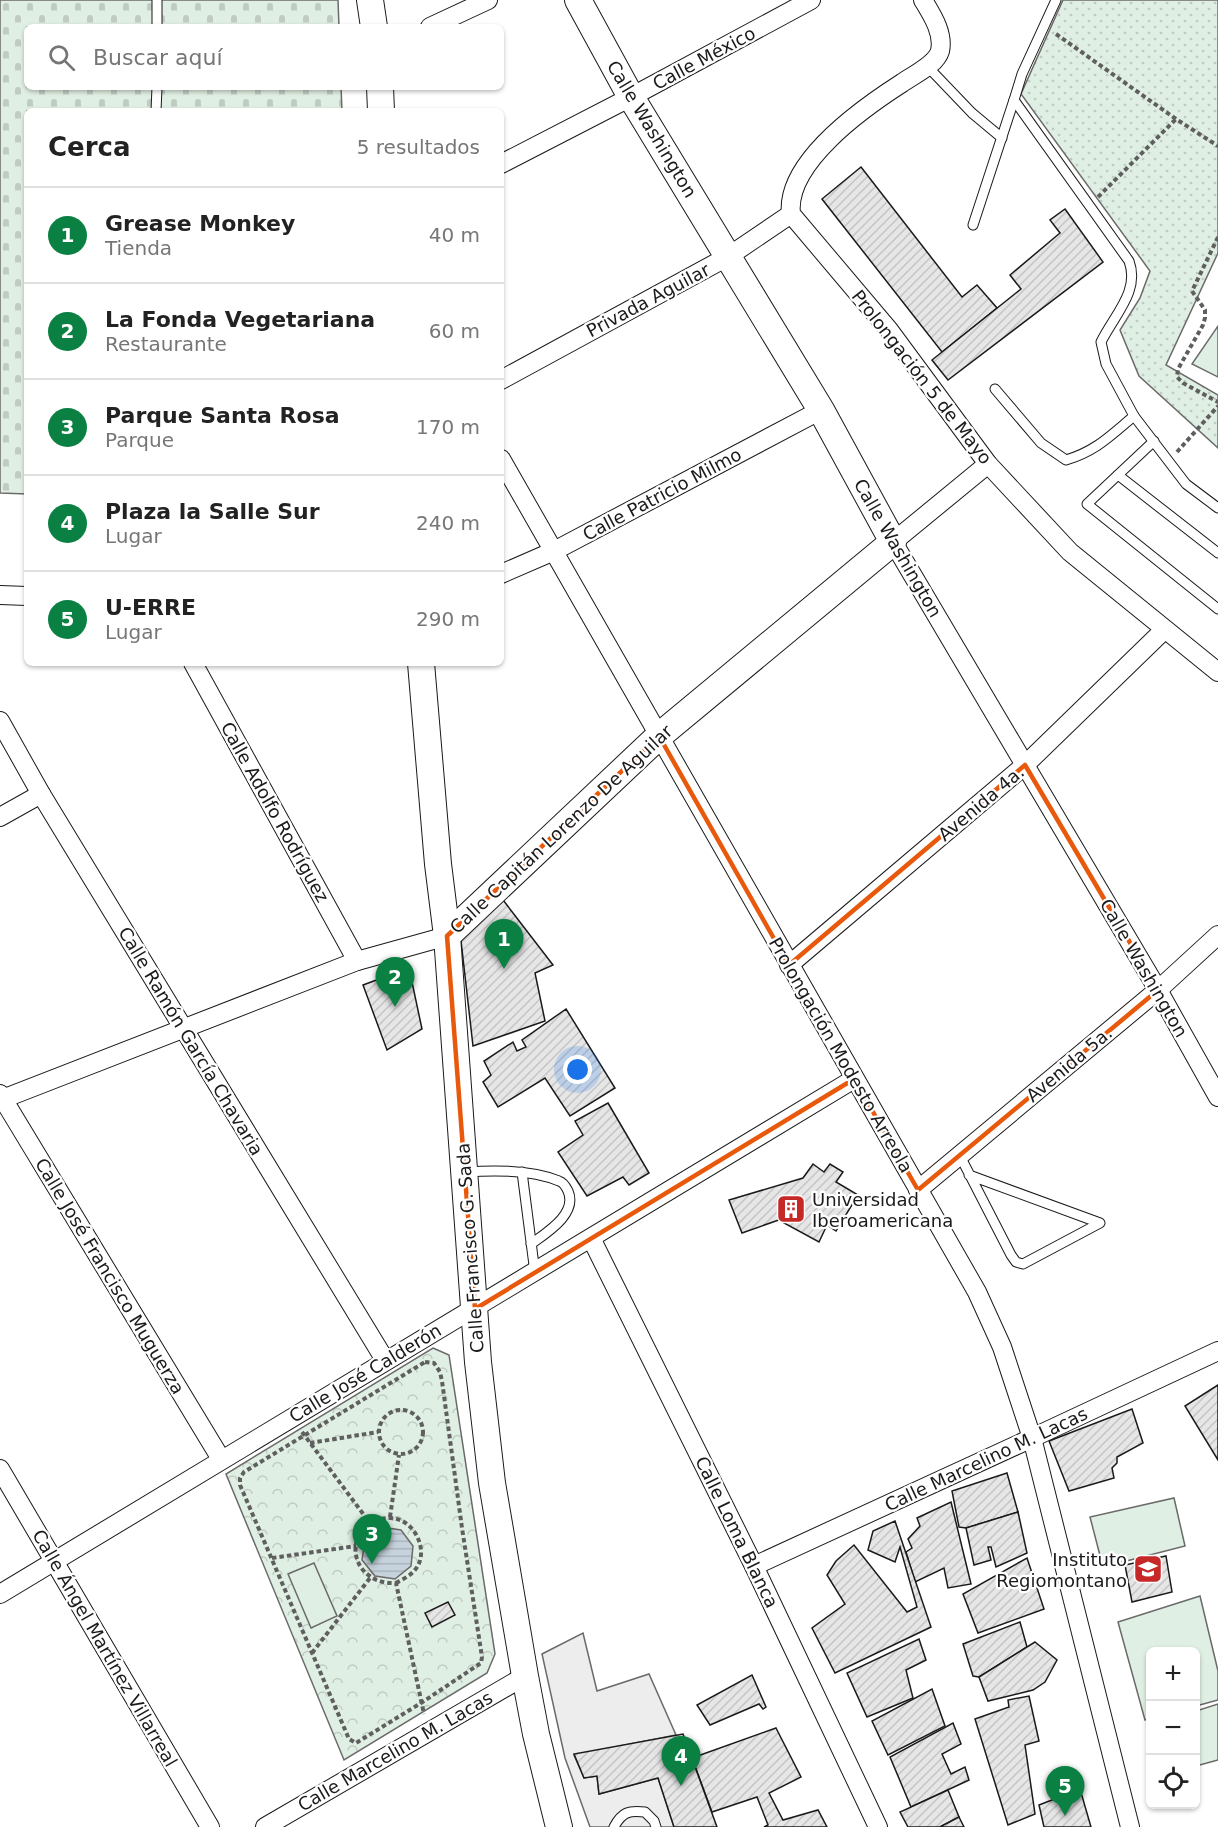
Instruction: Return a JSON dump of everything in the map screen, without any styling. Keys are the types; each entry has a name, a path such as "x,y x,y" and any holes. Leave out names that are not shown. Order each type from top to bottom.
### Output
{"street":[{"path":"370,0 374,24"},
{"path":"436,24 488,0"},
{"name":"Calle Washington","path":"578,0 631,97 821,410 893,542 1158,990 1218,1097"},
{"name":"Calle México","path":"504,162 811,0"},
{"path":"791,214 789,203 796,183 811,158 864,108 937,57 941,41 935,21 922,0"},
{"path":"380,90 381,108"},
{"name":"Privada Aguilar","path":"504,378 729,256 791,214"},
{"name":"Prolongación 5 de Mayo","path":"791,214 889,330 988,464 1070,552 1218,672"},
{"name":"Calle Patricio Milmo","path":"504,573 554,551 821,410"},
{"name":"Prolongación Modesto Arreola","path":"504,464 977,1292 1002,1347 1032,1438 1130,1827"},
{"name":"Calle Capitán Lorenzo De Aguilar","path":"1,1097 357,961 447,936 659,736 988,464"},
{"path":"0,595 24,596"},
{"name":"Avenida 4a.","path":"789,965 1025,765 1164,630"},
{"name":"Calle Adolfo Rodríguez","path":"195,666 357,961"},
{"name":"Calle Francisco G. Sada","path":"421,666 438,864 447,936 478,1362 492,1483 536,1734 560,1827"},
{"name":"Calle Ramón García Chavaria","path":"0,721 41,794 386,1360"},
{"path":"0,817 41,794"},
{"path":"438,864 446,878 458,889 487,898"},
{"name":"Avenida 5a.","path":"918,1190 1158,990 1218,935"},
{"name":"Calle José Calderón","path":"0,1594 290,1417 475,1309 854,1079"},
{"name":"Calle José Francisco Muguerza","path":"1,1097 221,1459"},
{"name":"Calle Loma Blanca","path":"591,1238 754,1566 878,1827"},
{"name":"Calle Marcelino M. Lacas","path":"754,1566 1218,1351"},
{"name":"Calle Ángel Martínez Villarreal","path":"0,1469 210,1827"},
{"name":"Calle Marcelino M. Lacas","path":"265,1827 525,1676"}],"lane":[{"path":"157,24 158,0"},
{"path":"973,225 1022,74 1056,0"},
{"path":"927,66 972,113 1002,138"},
{"path":"156,108 157,90"},
{"path":"1014,100 1120,246 1133,272 1132,288 1101,342 1106,364 1134,416 1186,484 1218,508"},
{"path":"995,389 1041,442 1066,460 1084,455 1100,445 1134,416"},
{"path":"1154,441 1087,504 1218,609"},
{"path":"1118,475 1218,553"},
{"path":"960,1156 969,1175 1011,1255 1016,1262 1023,1264 1100,1223 969,1175"},
{"path":"464,1172 491,1170 522,1172 561,1181 570,1198 566,1212 556,1226 531,1244"},
{"path":"522,1172 535,1273"},
{"path":"614,1827 619,1817 632,1811 645,1812 654,1821 656,1827"}],"path":[{"path":"1044,25 1176,119 1218,146"},
{"path":"1090,204 1176,119"},
{"path":"1169,461 1218,404 1182,383 1177,377 1178,369 1203,326 1204,310 1192,291 1218,237"},
{"path":"425,1362 434,1363 440,1372 482,1657 477,1668 356,1743 352,1742 272,1557 240,1485 240,1478 244,1472 303,1434 425,1362"},
{"path":"395,1410 411,1411 419,1417 423,1425 422,1441 411,1453 399,1455 389,1452 381,1444 378,1432 383,1418 395,1410"},
{"path":"290,1417 370,1523"},
{"path":"310,1443 378,1432"},
{"path":"390,1517 399,1455"},
{"path":"390,1517 402,1520 415,1530 421,1543 421,1560 413,1573 396,1583 384,1583 370,1578 358,1564 356,1546 359,1535 370,1523 390,1517"},
{"path":"272,1557 356,1546"},
{"path":"312,1653 370,1578"},
{"path":"396,1583 429,1732"}],"highlighted area":[{"path":"659,736 789,965 1025,765 1158,990 918,1190 854,1079 475,1309 447,936"}],"green space":[{"path":"0,0 338,0 339,24 24,24 24,90 341,90 342,108 24,108 24,494 0,493"},
{"path":"1063,0 1218,0 1218,253 1166,365 1218,395 1218,448 1139,376 1120,330 1140,298 1150,271 1021,94"},
{"path":"1218,326 1218,377 1192,364"},
{"path":"433,1348 449,1355 495,1654 487,1673 344,1760 226,1474"},
{"path":"1174,1498 1185,1546 1103,1567 1090,1517"},
{"path":"314,1563 337,1616 311,1628 288,1574"},
{"path":"1200,1596 1218,1671 1218,1700 1200,1705 1200,1647 1146,1647 1145,1720 1118,1622"},
{"path":"1218,1704 1218,1760 1200,1765 1200,1755 1200,1710"}],"shaded area":[{"path":"381,1527 401,1530 413,1546 411,1566 395,1579 375,1576 362,1560 365,1540"},
{"path":"583,1633 597,1691 649,1674 676,1735 574,1755 584,1778 597,1776 599,1794 658,1778 674,1827 590,1827 565,1758 542,1654"}],"building":[{"path":"861,167 962,297 977,285 997,308 942,352 822,199"},
{"path":"1065,209 1103,262 948,380 932,360 1021,289 1010,275 1060,233 1050,220"},
{"path":"500,896 553,965 535,973 545,1021 473,1046 460,932"},
{"path":"409,968 422,1029 387,1050 363,985"},
{"path":"566,1009 615,1088 570,1116 545,1078 498,1107 483,1082 491,1075 484,1061 513,1042 517,1051 526,1047 522,1040"},
{"path":"608,1103 649,1173 629,1185 623,1177 587,1196 558,1152 583,1135 575,1121"},
{"name":"Universidad Iberoamericana","path":"813,1164 824,1172 830,1164 843,1172 836,1182 858,1195 836,1231 827,1225 819,1242 784,1223 787,1217 742,1233 729,1200 803,1178"},
{"path":"1218,1385 1218,1460 1185,1406"},
{"path":"1132,1409 1143,1443 1117,1457 1117,1463 1112,1468 1114,1478 1069,1491 1049,1441"},
{"path":"1007,1473 1018,1512 966,1528 959,1527 952,1491"},
{"path":"951,1502 971,1584 948,1588 944,1568 915,1582 906,1552 912,1548 908,1539 920,1526 917,1518"},
{"path":"1018,1512 1027,1553 996,1567 991,1547 988,1547 991,1560 974,1565 966,1528"},
{"path":"895,1521 931,1627 835,1673 812,1628 845,1604 827,1575 836,1561 854,1545 907,1612 917,1607 900,1547 895,1562 868,1550 873,1531"},
{"path":"1166,1556 1172,1592 1132,1602 1125,1565"},
{"path":"1027,1558 1044,1609 978,1633 963,1594"},
{"path":"448,1602 455,1615 432,1627 425,1613"},
{"path":"1020,1622 1027,1647 979,1677 973,1676 963,1644"},
{"path":"919,1639 926,1660 906,1670 913,1698 867,1717 847,1673"},
{"path":"1035,1642 1057,1660 1045,1682 1033,1690 988,1701 979,1677"},
{"path":"752,1675 766,1707 763,1709 759,1704 710,1725 697,1705"},
{"path":"932,1689 945,1726 888,1755 872,1721"},
{"path":"1029,1696 1039,1741 1025,1745 1035,1814 1008,1825 975,1719 1009,1707 1008,1700"},
{"path":"953,1723 961,1744 942,1754 951,1774 965,1767 969,1780 911,1807 890,1757"},
{"path":"776,1728 801,1777 769,1793 783,1820 818,1810 827,1827 764,1827 768,1825 757,1797 712,1812 692,1758"},
{"path":"683,1734 717,1827 674,1827 658,1778 599,1794 597,1776 584,1778 574,1754"},
{"path":"1080,1789 1091,1827 1044,1827 1039,1805"},
{"path":"948,1790 959,1817 940,1827 908,1827 900,1812"},
{"path":"959,1817 964,1827 940,1827"}],"place":[{"name":"Grease Monkey","path":"504,969"},
{"name":"La Fonda Vegetariana","path":"395,1007"},
{"name":"Universidad Iberoamericana","path":"791,1209"},
{"name":"Parque Santa Rosa","path":"372,1564"},
{"name":"Instituto Regiomontano","path":"1148,1569"},
{"name":"Plaza la Salle Sur","path":"681,1786"},
{"name":"U-ERRE","path":"1065,1816"}]}
